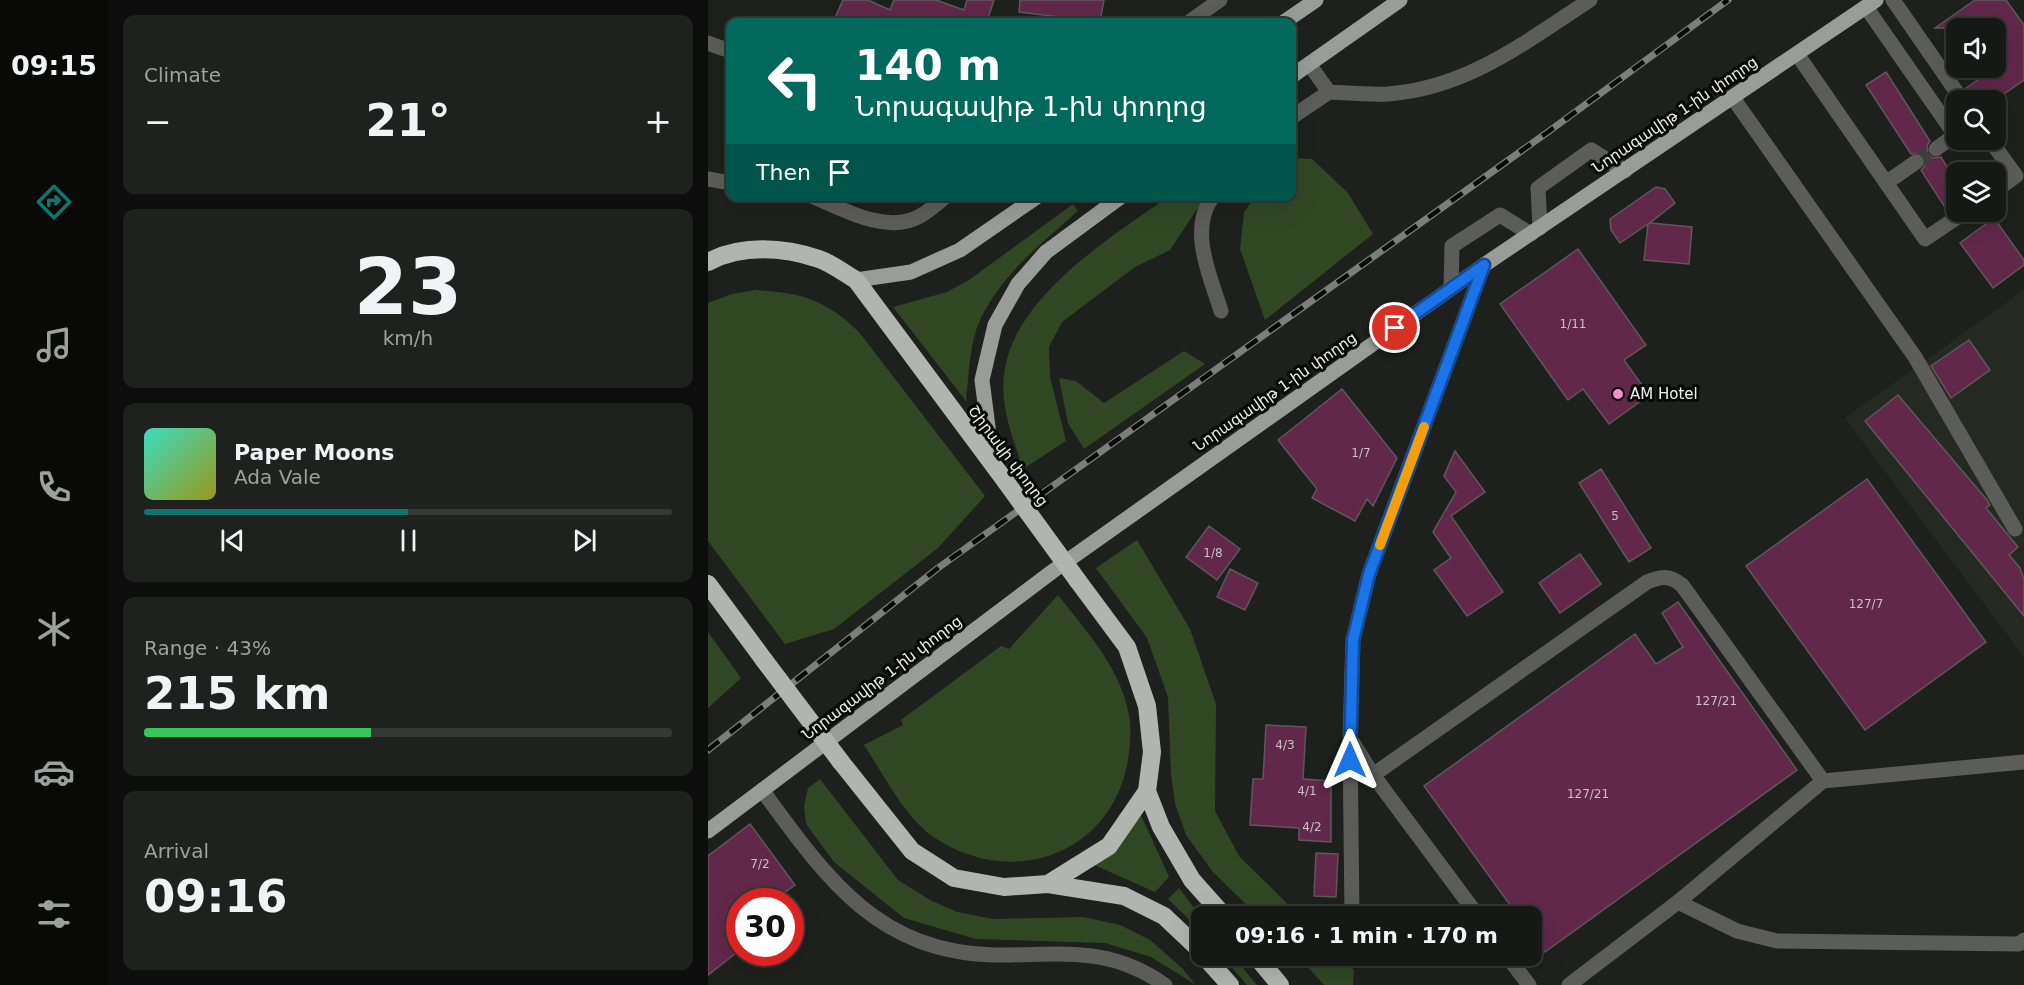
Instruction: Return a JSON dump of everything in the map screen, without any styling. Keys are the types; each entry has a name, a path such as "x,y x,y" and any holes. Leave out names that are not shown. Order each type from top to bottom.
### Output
{"highway":[{"name":"Շիրակի փողոց","path":"713,254 767,248 820,259 856,280 1127,646 1147,706 1152,752 1147,791 1109,846 1048,884"},
{"name":"Շիրակի փողոց","path":"708,584 841,762 912,851 954,878 1004,887 1048,884 1124,896 1164,916 1191,942"},
{"name":"Շիրակի փողոց","path":"1147,791 1161,827 1176,856 1192,880 1215,906"},
{"name":"Շիրակի փողոց","path":"1213,966 1230,985"},
{"path":"1264,966 1280,985"}],"main road":[{"path":"1290,18 1316,0"},
{"path":"1296,73 1400,0"},
{"name":"Նորագավիթ 1-ին փողոց","path":"708,831 1053,571 1484,265 1871,3"},
{"path":"856,280 911,272 960,250 1031,201"},
{"path":"993,466 982,380 994,325 1018,284 1046,252 1115,201"}],"street":[{"path":"1195,18 1220,0"},
{"path":"1296,114 1329,92 1388,94 1437,86 1482,69 1590,0"},
{"path":"1893,0 1956,90"},
{"path":"1871,3 1955,135 1936,149"},
{"path":"708,43 726,50"},
{"path":"1797,54 1925,239 1950,222"},
{"path":"1309,64 1329,92"},
{"path":"1733,98 1915,357 2015,529"},
{"path":"1451,288 1452,246 1500,215 1535,231 1538,188 1591,150 1625,171"},
{"path":"1886,183 1916,162"},
{"path":"2006,162 2016,176 2006,183"},
{"path":"708,179 726,182"},
{"path":"824,201 859,216 897,222 918,217 939,201"},
{"path":"1210,201 1205,208 1201,239 1221,311"},
{"path":"1352,906 1350,738 1353,640 1369,574 1484,265"},
{"path":"1373,776 1647,582 1663,576 1674,579 1682,585 1823,781"},
{"path":"1350,738 1373,776 1470,906"},
{"path":"1569,985 1678,902 1823,781 2024,762"},
{"path":"762,790 835,886 881,923 907,937 941,948 992,955 1066,954 1118,959 1149,973 1166,985"},
{"path":"1678,902 1737,931 1777,941 2019,944 2024,940"},
{"path":"1514,966 1528,985"}],"shaded area":[{"path":"2024,290 2024,657 1845,418"}],"green space":[{"path":"1296,158 1312,159 1348,193 1373,234 1265,320 1240,249 1244,212 1252,201 1296,201"},
{"path":"1162,201 1202,201 1170,250 1135,267 1062,322 1049,347 1050,377 1066,441 1023,469 1008,422 1004,399 1004,375 1011,347 1025,320 1044,295 1068,272 1119,231"},
{"path":"1073,204 1078,211 1011,274 999,288 980,320 970,360 966,401 893,307 947,292 969,280"},
{"path":"755,290 786,293 812,300 824,305 847,321 859,332 985,496 938,548 834,629 785,644 708,541 708,303 732,294"},
{"path":"1184,351 1205,364 1084,449 1068,423 1059,378 1076,381 1104,403"},
{"path":"1137,540 1190,629 1216,704 1215,811 1239,856 1290,906 1248,906 1213,872 1186,835 1175,803 1171,775 1168,697 1147,638 1096,568"},
{"path":"1058,595 1101,651 1125,698 1130,720 1130,738 1128,760 1118,793 1102,819 1080,840 1054,854 1026,861 995,861 965,853 935,838 914,819 864,745 903,725 901,720 1001,646 1009,649"},
{"path":"708,632 741,678 708,708"},
{"path":"820,779 898,880 930,900 957,912 993,919 1083,917 1120,925 1150,940 1182,968 1196,985 1151,957 1105,943 976,939 904,918 834,862 806,824 804,806 808,788"},
{"path":"1141,815 1169,877 1155,892 1092,864"},
{"path":"1179,888 1193,906 1191,921 1168,899"},
{"path":"1231,966 1241,966 1257,985 1247,985"},
{"path":"1307,966 1350,966 1354,970 1353,985 1324,985"}],"building":[{"path":"843,0 868,0 890,10 894,0 936,0 964,10 967,0 994,0 988,18 835,18"},
{"path":"1020,0 1104,0 1101,18 1068,18 1019,12"},
{"path":"1975,0 2006,0 2024,25 2024,80 2006,92 2006,90 1967,90 1966,88 1980,78 2006,78 2006,18 1949,18"},
{"path":"1946,20 1946,28 1935,28"},
{"path":"1886,72 1930,141 1927,146 1928,154 1933,158 1941,157 1946,165 1946,209 1921,170 1925,166 1924,157 1920,153 1911,154 1866,85"},
{"path":"1656,187 1665,189 1675,203 1650,223 1692,227 1689,264 1644,260 1648,224 1620,243 1611,230 1610,219"},
{"path":"1989,222 1997,222 2024,260 2024,265 1993,288 1960,243"},
{"path":"1578,249 1646,345 1624,360 1649,395 1609,424 1583,389 1568,400 1500,304"},
{"path":"1969,340 1990,370 1951,398 1931,366"},
{"path":"1342,389 1397,458 1373,506 1367,499 1355,521 1312,498 1317,489 1278,440"},
{"path":"1898,395 1987,500 1990,505 1986,508 2018,547 2009,555 2020,568 2024,579 2024,616 1865,421"},
{"path":"1455,451 1485,492 1451,516 1503,592 1467,616 1434,570 1451,558 1433,532 1456,492 1444,476"},
{"path":"1601,469 1651,548 1629,562 1579,483"},
{"path":"1867,479 1986,642 1865,730 1746,566"},
{"path":"1209,526 1240,549 1217,580 1186,557"},
{"path":"1580,554 1601,584 1560,613 1539,583"},
{"path":"1230,569 1258,583 1245,610 1217,597"},
{"path":"1678,602 1797,770 1545,952 1542,948 1542,906 1511,906 1424,786 1635,634 1656,664 1683,647 1662,613"},
{"path":"1266,725 1306,727 1303,779 1331,781 1331,842 1299,840 1299,828 1250,825 1253,779 1263,779"},
{"path":"750,824 795,885 791,888 726,888 726,961 708,975 708,856"},
{"path":"1316,853 1338,854 1336,897 1314,896"}],"tunnel":[{"path":"1916,162 1936,149"}],"railway":[{"path":"708,750 938,568 1552,129 1728,0"}],"slow traffic":[{"path":"1380,545 1424,427"}],"place":[{"name":"AM Hotel","path":"1618,394"}],"route":[{"path":"1350,760 1353,640 1369,574 1484,265 1395,328"}]}
